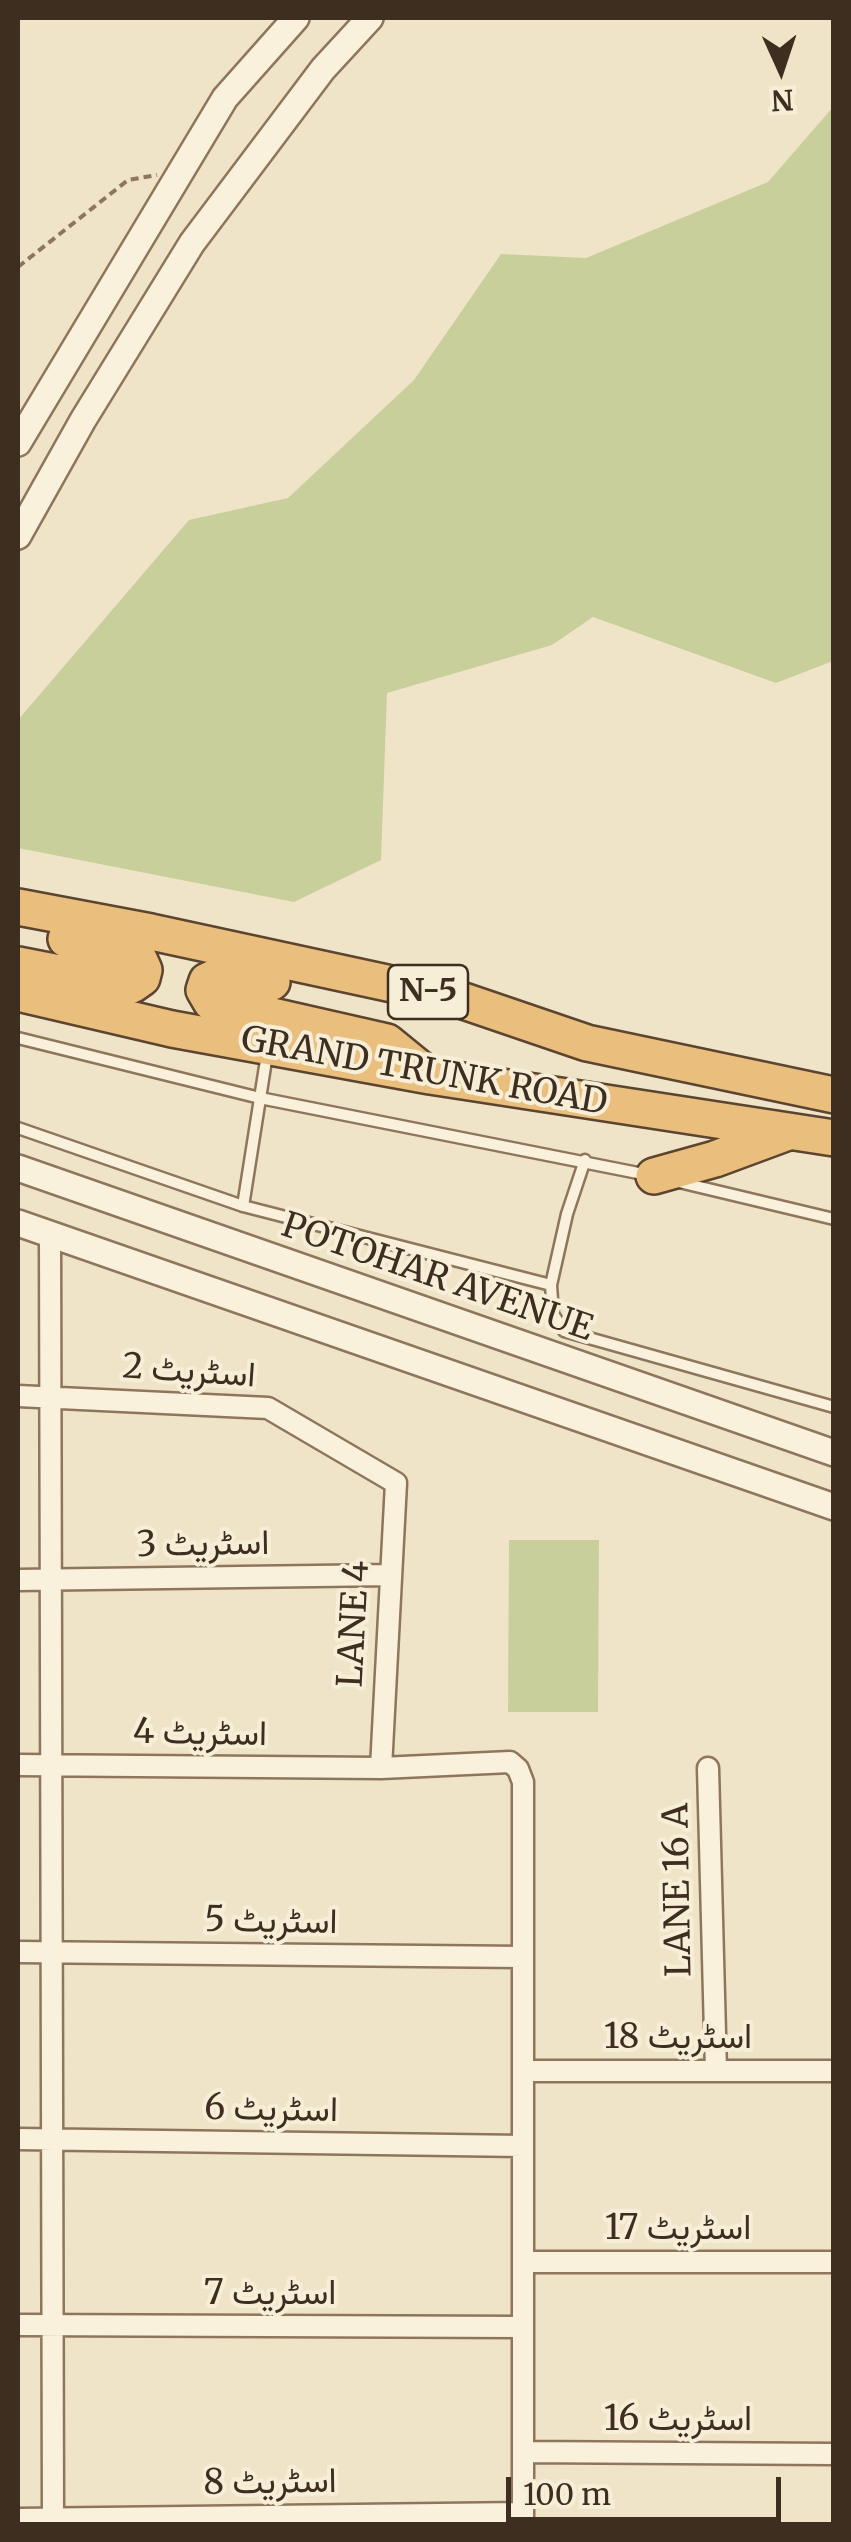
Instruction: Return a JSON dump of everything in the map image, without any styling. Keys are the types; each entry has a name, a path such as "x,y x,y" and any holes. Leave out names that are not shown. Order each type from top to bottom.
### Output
{"highway":[{"name":"GRAND TRUNK ROAD","path":"18,907 452,997 587,1043 833,1095"},
{"path":"18,925 23,930 130,954 140,959 144,970 142,978 120,985 18,964"},
{"path":"430,1076 387,1042 210,1002 204,990 207,981 224,973 385,1006 452,997"},
{"name":"GRAND TRUNK ROAD","path":"18,993 172,1029 430,1076 834,1138"},
{"path":"654,1176 716,1160 789,1132"}],"street":[{"path":"18,443 225,98 296,18"},
{"path":"18,536 83,420 192,243 323,68 370,18"},
{"name":"POTOHAR AVENUE","path":"18,1168 834,1453"},
{"path":"18,1223 834,1508"},
{"path":"50,1235 53,2518"},
{"name":"اسٹریٹ 2","path":"18,1396 268,1408 396,1483"},
{"name":"LANE 4","path":"381,1768 396,1483"},
{"name":"اسٹریٹ 3","path":"18,1580 390,1575"},
{"name":"اسٹریٹ 4","path":"18,1765 381,1768 510,1762 523,1782 523,1957"},
{"name":"LANE 16 A","path":"708,1768 716,2071"},
{"name":"اسٹریٹ 5","path":"18,1952 523,1957"},
{"path":"523,1957 523,2519"},
{"name":"اسٹریٹ 18","path":"523,2071 834,2071"},
{"name":"اسٹریٹ 6","path":"18,2139 523,2146"},
{"name":"اسٹریٹ 17","path":"523,2262 834,2262"},
{"name":"اسٹریٹ 7","path":"18,2325 523,2326"},
{"name":"اسٹریٹ 16","path":"523,2452 834,2454"},
{"name":"اسٹریٹ 8","path":"18,2519 523,2519"}],"lane":[{"path":"18,1038 260,1098 585,1160 834,1218"},
{"path":"243,1206 269,1046"},
{"path":"833,1095 834,1084"},
{"path":"18,1128 243,1206 551,1286"},
{"path":"585,1160 567,1214 551,1286 553,1314 564,1331 834,1407"}],"path":[{"path":"18,267 128,180 148,174 178,177"}],"green space":[{"path":"833,107 833,661 776,683 593,617 552,645 387,693 381,860 294,902 18,848 18,720 189,520 288,498 414,380 501,254 586,258 768,182"},
{"path":"509,1540 599,1540 598,1712 508,1712"}]}
